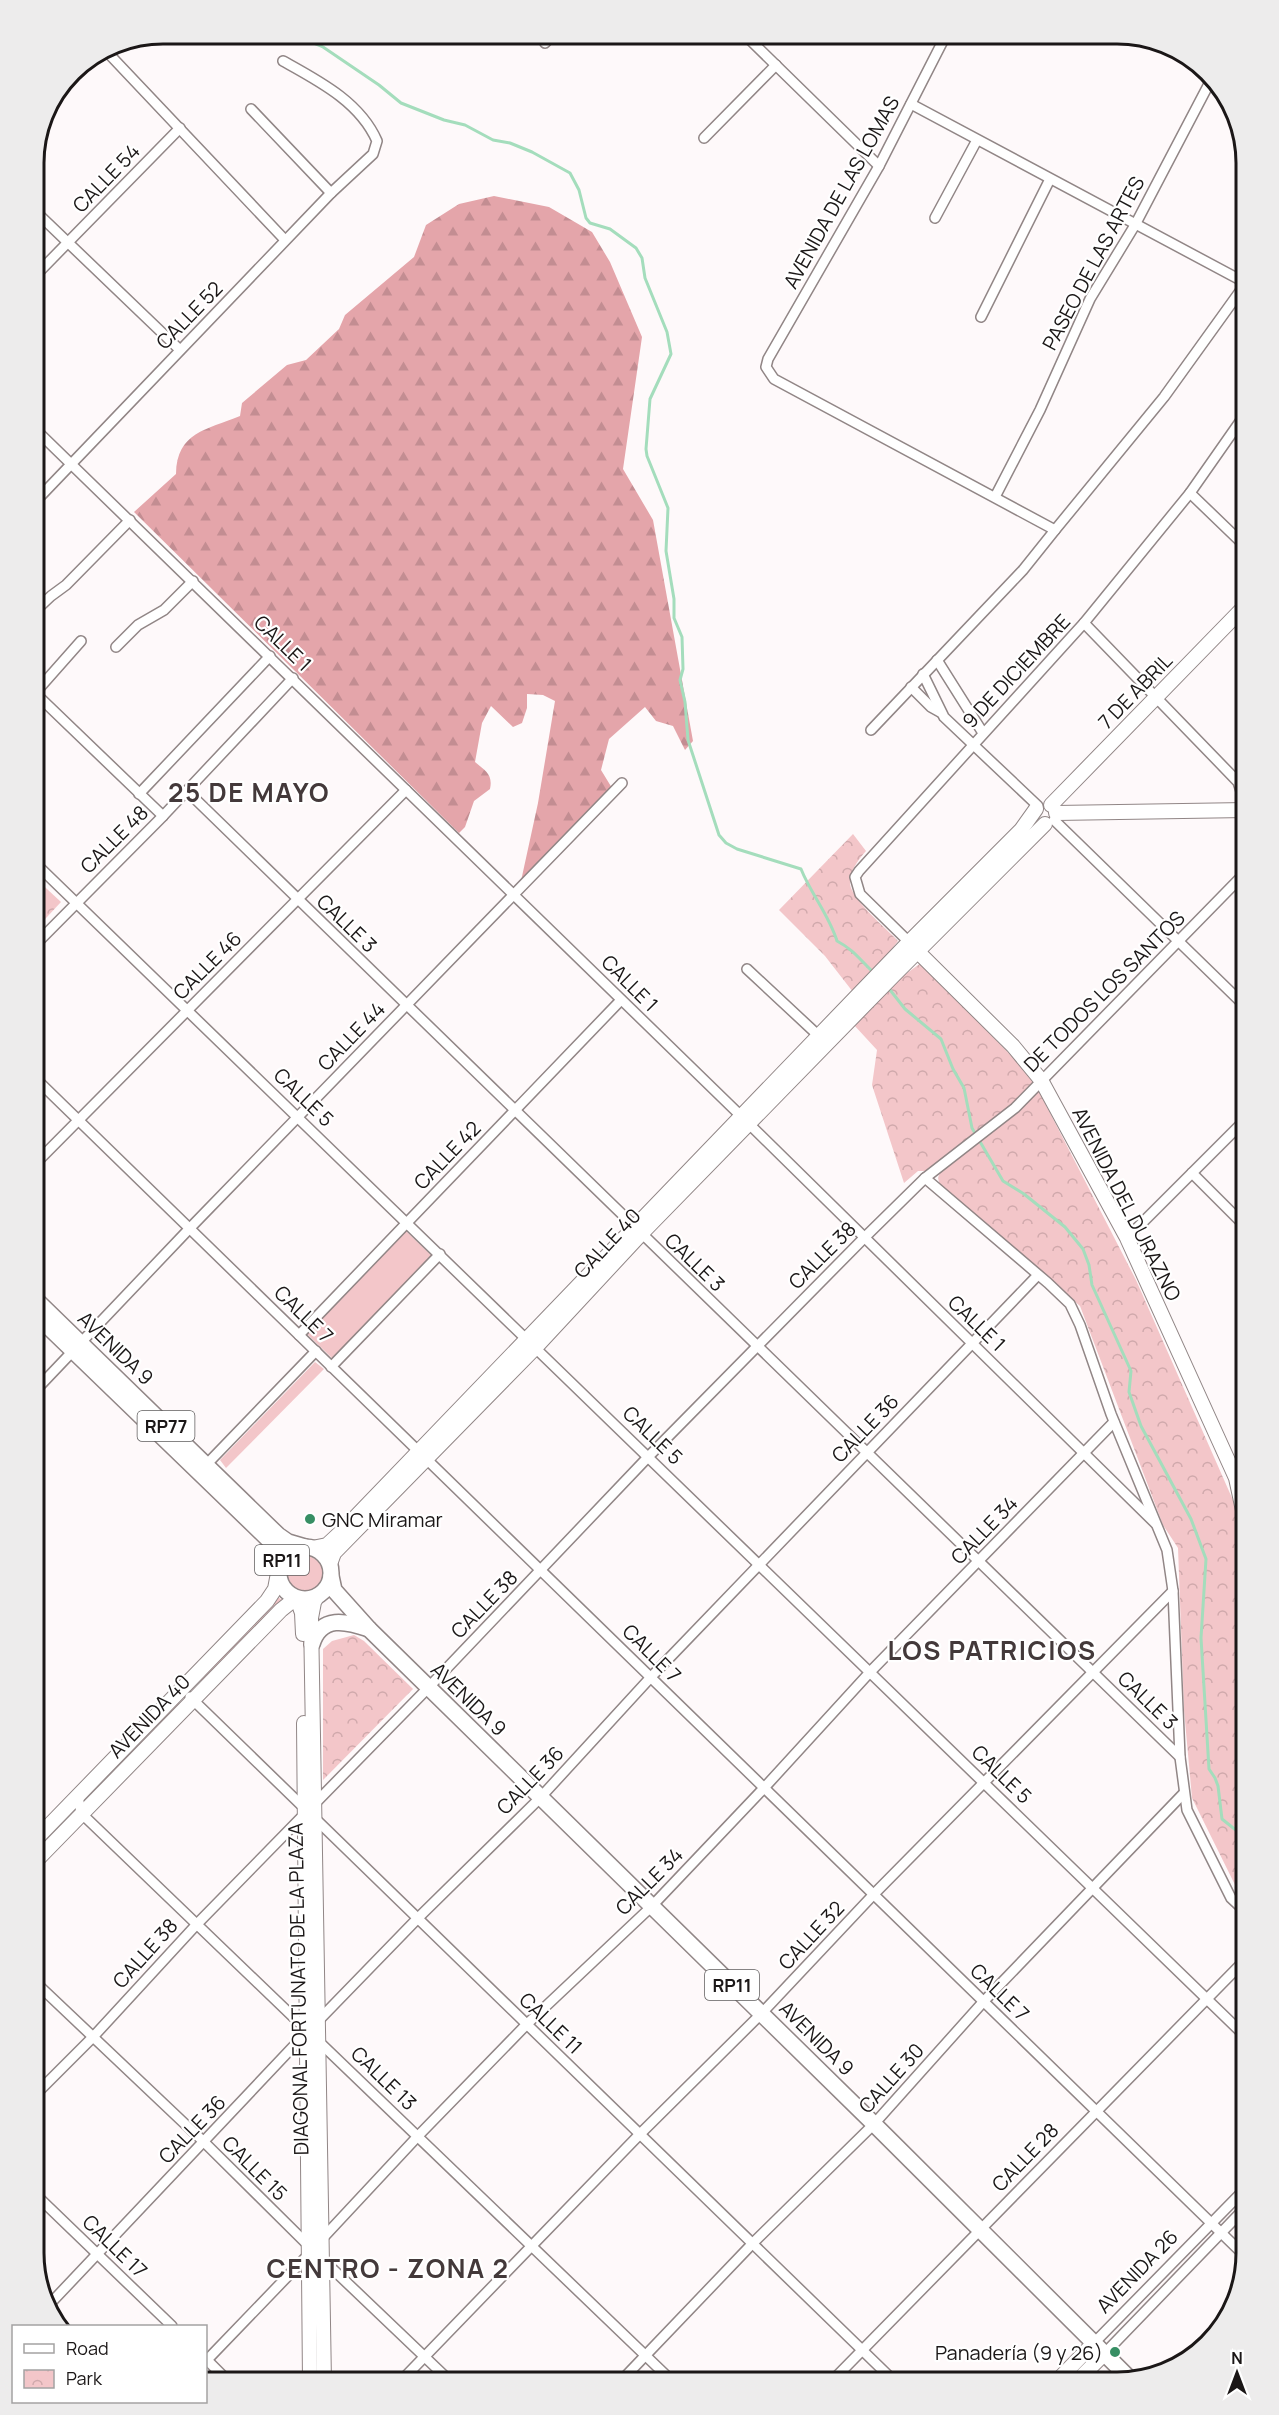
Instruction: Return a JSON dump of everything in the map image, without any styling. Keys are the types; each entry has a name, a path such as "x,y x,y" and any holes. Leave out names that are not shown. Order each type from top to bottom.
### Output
{"main road":[{"name":"7 DE ABRIL","path":"870,991 1021,830 1047,813 1236,615"},
{"path":"1047,813 1236,808"},
{"name":"AVENIDA DEL DURAZNO","path":"913,947 1012,1046 1041,1080 1127,1238 1236,1463"},
{"name":"CALLE 40","path":"330,1570 334,1553 423,1455 870,991"},
{"name":"AVENIDA 9","path":"44,1310 77,1347 270,1541 277,1551 279,1569"},
{"name":"AVENIDA 9","path":"44,1321 77,1347 206,1465 278,1535 288,1542 308,1547"},
{"name":"CALLE 40","path":"308,1547 327,1545 423,1455"},
{"name":"RP11","path":"308,1547 326,1557 330,1570 328,1587 319,1596 311,1599 296,1598 281,1586 279,1569 289,1552 308,1547"},
{"name":"AVENIDA 40","path":"44,1852 187,1694 272,1595 279,1569"},
{"name":"AVENIDA 9","path":"330,1570 334,1590 369,1629 762,2013 1122,2371"},
{"name":"AVENIDA 9","path":"319,1596 326,1595 369,1629"},
{"name":"DIAGONAL FORTUNATO DE LA PLAZA","path":"309,1811 311,1618 314,1602 319,1596"},
{"name":"AVENIDA 40","path":"44,1831 187,1694 296,1598"},
{"name":"DIAGONAL FORTUNATO DE LA PLAZA","path":"296,1598 302,1613 303,1626 309,1811 314,2250 310,2371"},
{"path":"312,1644 317,1632 328,1624 347,1622 369,1629"},
{"name":"DIAGONAL FORTUNATO DE LA PLAZA","path":"314,2250 323,2371"},
{"name":"AVENIDA 26","path":"1069,2372 1099,2348"},
{"name":"AVENIDA 26","path":"1083,2372 1099,2348"}],"street":[{"path":"754,44 879,165"},
{"name":"AVENIDA DE LAS LOMAS","path":"941,44 879,165 768,359 766,367 774,379 995,497"},
{"path":"111,56 285,240"},
{"name":"CALLE 52","path":"44,492 285,240 373,154 377,141 371,127 361,114 318,81 283,61"},
{"path":"704,138 776,65"},
{"name":"PASEO DE LAS ARTES","path":"995,497 1040,410 1085,308 1135,225 1208,86"},
{"path":"911,104 1236,278"},
{"path":"251,109 331,193"},
{"name":"CALLE 54","path":"44,267 180,128"},
{"path":"935,218 977,140"},
{"path":"981,317 1050,179"},
{"path":"44,219 180,350"},
{"path":"871,730 1023,570 1164,397 1236,297"},
{"name":"9 DE DICIEMBRE","path":"913,947 860,894 855,877 864,863 1084,623 1190,493 1236,427"},
{"name":"CALLE 1","path":"44,437 1155,1523 1167,1550 1172,1587 1180,1757 1184,1793"},
{"path":"1190,493 1236,537"},
{"path":"995,497 1055,530"},
{"path":"44,603 66,585 130,520"},
{"path":"116,647 138,625 164,610 193,581"},
{"path":"1084,623 1236,779"},
{"path":"44,681 81,641"},
{"path":"139,794 270,656"},
{"path":"937,660 983,734"},
{"path":"923,674 940,712"},
{"name":"CALLE 48","path":"44,935 164,816 293,678"},
{"path":"911,687 1047,813 1236,997"},
{"path":"44,702 164,816"},
{"name":"CALLE 44","path":"44,1382 189,1228 622,783"},
{"name":"CALLE 46","path":"44,1155 406,790"},
{"name":"CALLE 3","path":"187,791 1180,1757"},
{"name":"CALLE 5","path":"44,871 1236,2027"},
{"name":"DE TODOS LOS SANTOS","path":"968,1145 1016,1108 1236,882"},
{"path":"747,969 823,1040"},
{"name":"CALLE 42","path":"299,1335 621,1000"},
{"name":"CALLE 7","path":"44,1087 1236,2247"},
{"path":"1127,1238 1236,1129"},
{"name":"CALLE 38","path":"44,2086 93,2037 196,1924 309,1811 649,1456 925,1178 968,1145"},
{"path":"1192,1173 1236,1217"},
{"path":"925,1178 1070,1304 1155,1523"},
{"path":"332,1367 440,1254"},
{"name":"CALLE 36","path":"54,2300 418,1918 540,1797 651,1677 1037,1276"},
{"path":"206,1465 316,1351"},
{"name":"CALLE 34","path":"207,2359 314,2250 418,2136 527,2024 651,1907 871,1671 1114,1422"},
{"name":"CALLE 32","path":"411,2371 640,2134 762,2013 874,1894 1172,1587"},
{"name":"CALLE 11","path":"187,1694 884,2372"},
{"path":"1184,1793 1187,1810 1223,1884 1236,1903"},
{"name":"CALLE 30","path":"630,2371 753,2244 874,2124 984,2001 1184,1793"},
{"path":"78,1796 81,1813"},
{"name":"CALLE 13","path":"81,1813 311,2031 662,2372"},
{"name":"CALLE 28","path":"841,2372 1096,2109 1236,1969"},
{"name":"CALLE 15","path":"44,1990 440,2371"},
{"name":"AVENIDA 26","path":"1099,2348 1236,2198"},
{"name":"CALLE 17","path":"44,2203 171,2325"},
{"name":"AVENIDA 26","path":"1099,2348 1236,2217"},
{"path":"207,2361 218,2371"}],"green space":[{"path":"494,196 549,207 592,232 610,262 642,337 623,469 653,520 693,741 685,750 673,726 656,721 645,707 609,739 601,770 612,788 521,881 538,803 555,701 543,695 527,694 527,708 522,723 513,727 491,706 482,723 475,762 489,777 490,789 474,801 465,827 459,833 134,512 176,474 182,449 188,441 205,429 240,416 242,403 287,365 306,360 339,329 345,315 414,257 426,225 459,204"},
{"path":"853,834 866,851 857,862 851,875 852,891 863,906 898,941 877,968 853,992 825,956 779,910"},
{"path":"44,886 61,902 44,920"},
{"path":"921,963 1031,1076 1136,1280 1236,1507 1236,1887 1192,1798 1184,1710 1178,1548 1163,1525 1080,1306 940,1186 938,1178 940,1172 935,1166 928,1171 918,1171 904,1183 872,1085 877,1050 854,1025 893,983"},
{"path":"406,1231 433,1257 334,1360 307,1334"},
{"path":"315,1362 324,1369 226,1468 220,1460"},
{"path":"305,1556 318,1561 323,1574 318,1587 305,1592 292,1587 287,1574 292,1561"},
{"path":"278,1597 283,1601 202,1682 200,1680"},
{"path":"354,1635 364,1641 413,1689 323,1780 323,1649 332,1641"},
{"path":"179,1702 180,1704 93,1793 92,1791"}],"waterway":[{"path":"316,44 379,85 401,103 444,120 465,125 493,140 510,143 532,152 570,173 579,190 586,218 590,223 610,229 636,248 642,258 645,278 667,332 671,354 650,399 646,449 668,508 666,551 674,599 674,618 682,637 683,669 680,680 685,702 688,740 719,835 726,843 737,849 801,869 837,941 874,973"},
{"path":"887,986 905,1009 941,1039 953,1069 964,1088 972,1128 1003,1181 1024,1194 1065,1227 1083,1249 1089,1265 1092,1285 1131,1371 1129,1392 1141,1426 1191,1519 1206,1559 1201,1638 1209,1769 1218,1786 1222,1819 1236,1830"}],"place":[{"name":"GNC Miramar","path":"310,1519"},
{"name":"Panadería (9 y 26)","path":"1115,2352"}],"district":[{"name":"25 DE MAYO","path":"249,792"},
{"name":"LOS PATRICIOS","path":"992,1650"},
{"name":"CENTRO - ZONA 2","path":"388,2268"}]}
